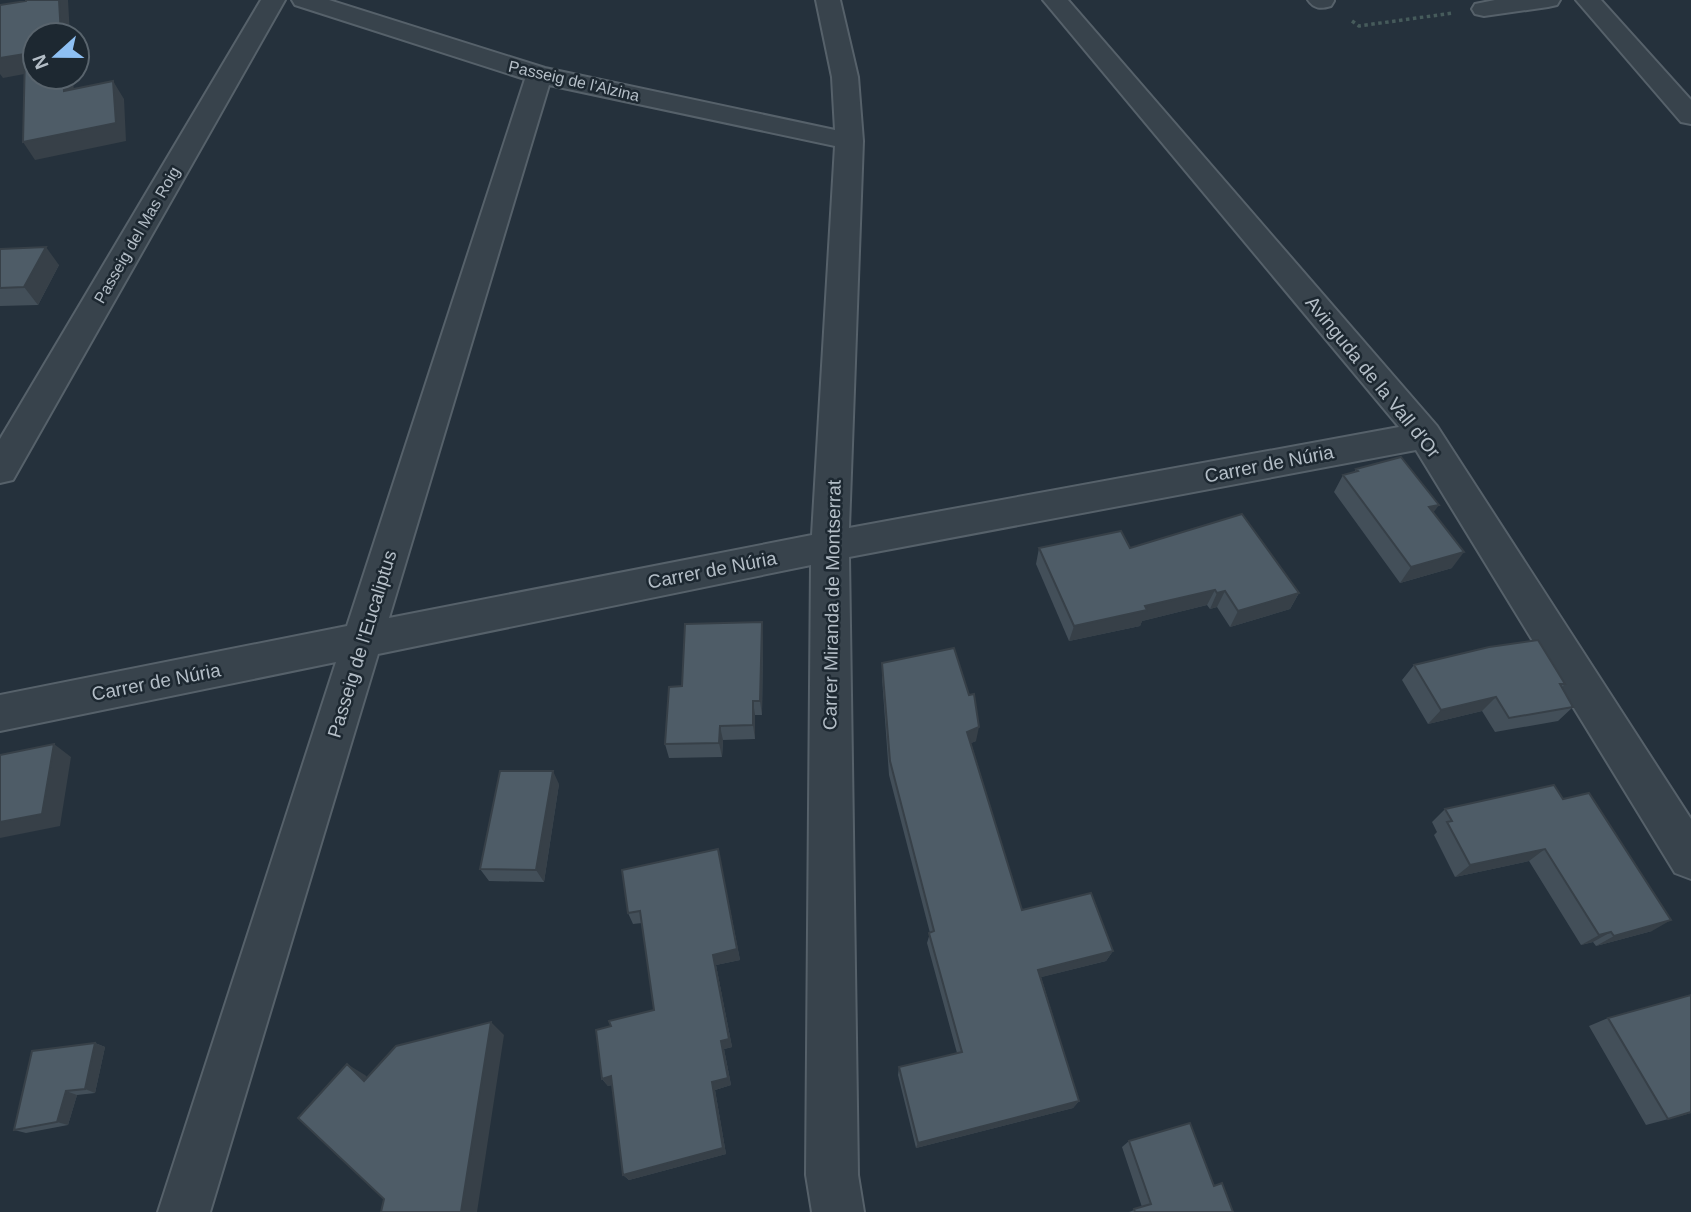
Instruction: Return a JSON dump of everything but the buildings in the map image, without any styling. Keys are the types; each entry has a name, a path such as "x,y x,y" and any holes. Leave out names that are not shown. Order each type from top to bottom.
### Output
{"street":[{"name":"Passeig del Mas Roig","path":"0,470 273,0"},
{"name":"Passeig de l'Alzina","path":"304,0 539,75 849,141"},
{"name":"Carrer Miranda de Montserrat","path":"828,0 845,77 849,141 830,547 832,1161 838,1212"},
{"name":"Avinguda de la Vall d'Or","path":"1055,0 1425,435 1691,859"},
{"path":"1484,9 1548,0"},
{"path":"1588,0 1691,116"},
{"name":"Passeig de l'Eucaliptus","path":"184,1212 539,75"},
{"name":"Carrer de Núria","path":"0,713 830,547 1425,435"}],"path":[{"path":"1321,1 1359,26 1484,9"}]}
